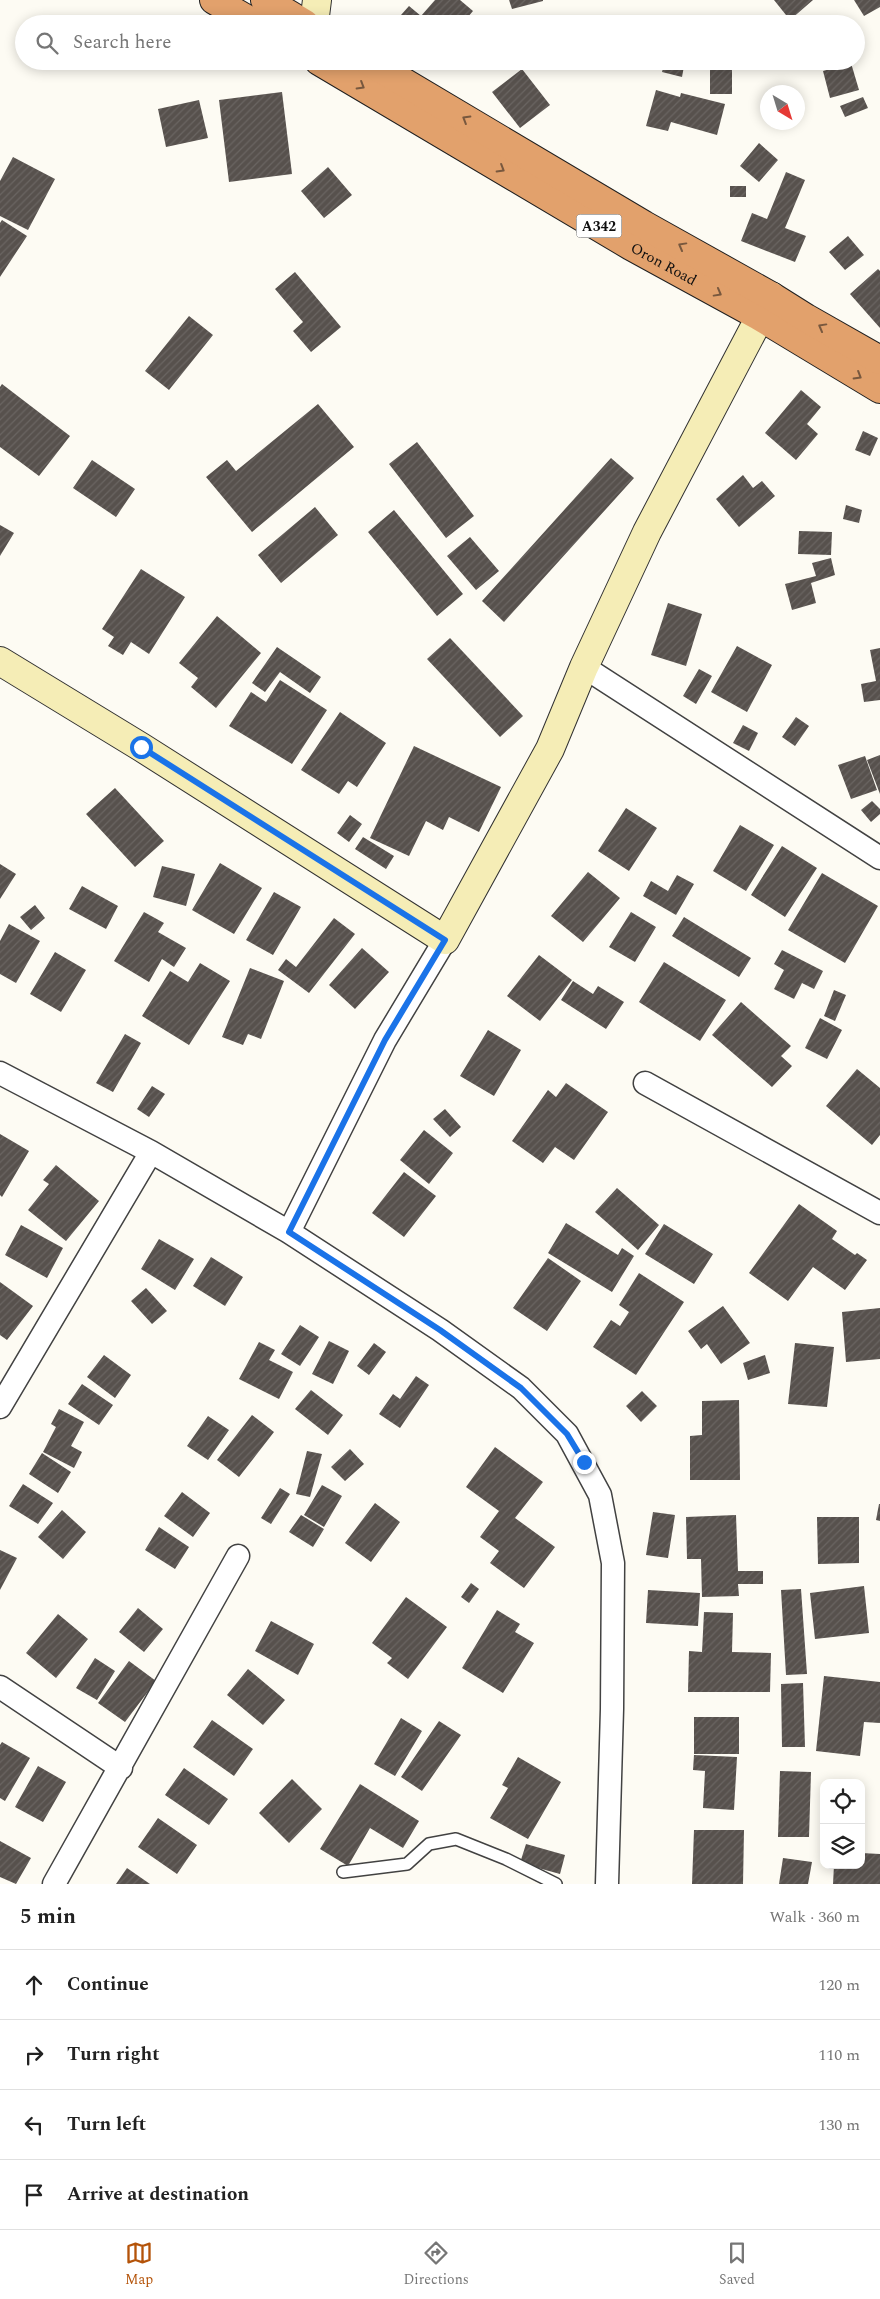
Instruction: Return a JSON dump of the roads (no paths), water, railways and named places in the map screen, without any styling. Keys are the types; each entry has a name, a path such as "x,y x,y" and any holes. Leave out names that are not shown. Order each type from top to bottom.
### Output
{"highway":[{"path":"214,0 240,15"},
{"path":"265,0 290,15"},
{"name":"Oron Road","path":"334,70 631,246 880,360"},
{"name":"Oron Road","path":"383,70 644,225 765,306 880,390"}],"street":[{"path":"316,15 318,0"},
{"path":"289,1232 385,1040 445,940 550,749 584,667 647,532 765,306"},
{"path":"0,661 141,747 445,940"},
{"path":"584,667 880,858"},
{"path":"0,1072 151,1152 289,1232 440,1330 521,1388 567,1434 584,1462 600,1495 613,1563 612,1709 607,1884"},
{"path":"645,1083 880,1213"},
{"path":"0,1407 151,1152"},
{"path":"54,1884 121,1768 238,1556"},
{"path":"0,1687 121,1768"}],"lane":[{"path":"343,1872 407,1864 429,1844 456,1839 506,1859 556,1884"}]}
